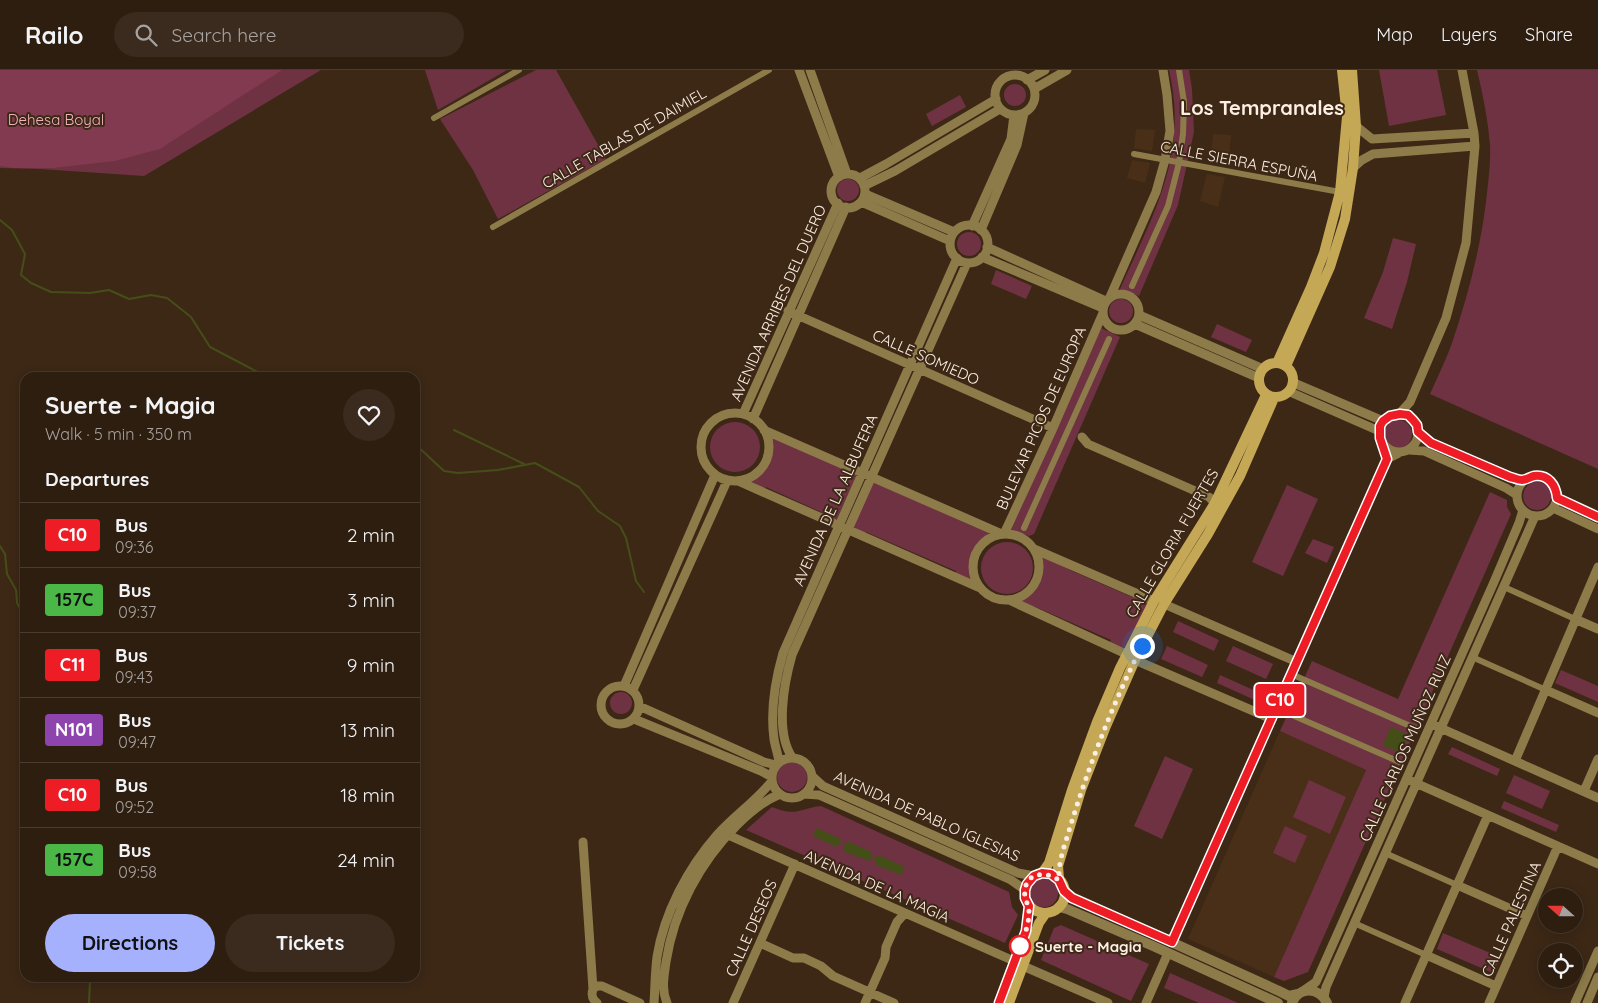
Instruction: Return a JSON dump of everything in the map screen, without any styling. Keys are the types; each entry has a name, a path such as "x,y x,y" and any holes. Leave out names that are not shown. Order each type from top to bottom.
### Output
{"main road":[{"path":"1282,364 1324,254 1340,192 1347,117 1342,70"},
{"path":"1282,364 1330,267 1345,219 1353,168 1356,126 1352,70"},
{"path":"1270,364 1282,364 1293,374 1292,388 1270,396 1260,388 1261,374 1270,364"},
{"name":"CALLE GLORIA FUERTES","path":"1038,875 1049,863 1072,790 1097,722 1270,396"},
{"name":"CALLE GLORIA FUERTES","path":"1159,602 1224,505 1242,471 1270,396"},
{"name":"CALLE GLORIA FUERTES","path":"1059,880 1058,866 1081,790 1131,657"},
{"path":"1051,874 1059,880 1064,891 1063,900 1059,907 1054,911 1046,913 1036,911 1029,906 1025,898 1027,884 1038,875 1051,874"},
{"path":"1009,1003 1026,931 1029,906"},
{"path":"999,1003 1039,923 1046,913"}],"street":[{"path":"434,118 519,70"},
{"name":"CALLE TABLAS DE DAIMIEL","path":"493,227 768,70"},
{"path":"799,70 843,176"},
{"path":"810,70 843,176"},
{"path":"1027,80 1045,70"},
{"path":"1034,89 1067,70"},
{"name":"BULEVAR PICOS DE EUROPA","path":"1003,534 1156,192 1170,131 1163,70"},
{"path":"1132,286 1168,206 1179,162 1183,134 1184,102 1179,70"},
{"path":"1400,414 1410,402 1446,318 1466,243 1475,146 1462,70"},
{"path":"998,71 1003,80"},
{"path":"982,230 1017,145 1024,113 1032,105 1035,94 1034,89 1027,80 1011,73 997,88 996,99 1000,108 1009,114 1024,113"},
{"path":"950,241 862,190 856,176 843,176 835,181 832,190 832,195 842,205 857,205 862,190 886,164 996,99"},
{"path":"862,190 1000,108"},
{"path":"972,226 1011,140 1014,115"},
{"path":"1356,126 1372,139 1474,133"},
{"path":"1353,168 1373,154 1475,146"},
{"name":"CALLE SIERRA ESPUÑA","path":"1134,154 1340,192"},
{"path":"862,190 954,232"},
{"name":"AVENIDA ARRIBES DEL DUERO","path":"743,414 788,311 842,205"},
{"name":"AVENIDA ARRIBES DEL DUERO","path":"753,418 798,315 842,205"},
{"path":"963,226 972,226 982,230 987,241 987,247 982,257 972,262 966,262 957,258 953,253 950,241 954,232 963,226"},
{"path":"987,247 1106,305"},
{"path":"982,257 1106,305"},
{"name":"AVENIDA DE LA ALBUFERA","path":"792,757 788,751 784,733 783,714 785,679 792,656 848,530 867,474 910,365 957,258"},
{"name":"AVENIDA DE LA ALBUFERA","path":"778,763 772,711 776,676 791,632 839,526 919,369 966,262"},
{"path":"1121,294 1133,298 1139,308 1139,315 1135,324 1121,330 1113,328 1106,322 1106,305 1121,294"},
{"name":"CALLE SOMIEDO","path":"788,311 1052,428"},
{"path":"1139,315 1261,374"},
{"path":"1135,324 1261,374"},
{"name":"BULEVAR PICOS DE EUROPA","path":"1024,528 1109,339"},
{"path":"1292,388 1383,421"},
{"path":"1292,388 1379,431"},
{"path":"1410,402 1413,420"},
{"path":"738,481 749,478 758,472 765,463 768,452 768,440 764,430 753,418 743,414 731,413 720,416 710,423 704,433 701,444 702,456 707,467 715,475 727,480 738,481 980,588 994,598 1009,600 1131,657 1272,719"},
{"path":"1387,459 1379,431 1383,421 1390,416 1408,415 1417,425 1416,442 1409,450"},
{"path":"764,430 1003,534"},
{"path":"1418,432 1431,443 1510,477 1523,480 1535,476 1545,477 1555,486 1557,498 1553,508 1548,513 1535,516 1523,510 1517,496 1523,480"},
{"path":"1083,442 1214,499"},
{"path":"1383,445 1390,451 1399,453"},
{"path":"1172,942 1387,459 1409,450 1424,451 1506,488 1517,496"},
{"path":"624,686 715,475"},
{"path":"633,690 727,480"},
{"path":"1557,498 1598,517"},
{"path":"1553,508 1598,529"},
{"name":"CALLE CARLOS MUÑOZ RUIZ","path":"1298,996 1316,982 1407,779 1523,510"},
{"name":"CALLE CARLOS MUÑOZ RUIZ","path":"1326,1000 1326,987 1535,516"},
{"path":"980,588 975,579 973,569 974,559 978,550 992,537 1010,534 1023,539 1034,549 1297,662"},
{"path":"1009,600 1027,593 1034,586 1039,568 1038,558 1034,549"},
{"path":"1515,761 1598,568"},
{"path":"1504,587 1598,629"},
{"path":"1472,656 1598,713"},
{"path":"1291,674 1417,729"},
{"path":"617,686 624,686 633,690 639,700 638,711 634,718 628,722 616,723 610,720 602,710 601,704 606,692 617,686"},
{"path":"634,718 761,771 772,779 776,791 780,794 792,798 804,794 812,783 812,776 808,765 798,758 786,758 778,763 764,762 639,706"},
{"path":"1276,708 1402,763"},
{"path":"1431,724 1598,798"},
{"path":"1584,791 1598,759"},
{"path":"654,1003 657,956 665,927 690,871 716,836 764,790 772,779 778,763"},
{"name":"AVENIDA DE PABLO IGLESIAS","path":"812,776 823,786 1015,872 1038,875"},
{"path":"1407,779 1598,864"},
{"path":"667,1003 663,994 663,983 668,950 676,921 698,874 728,835 749,814 765,801 780,794"},
{"name":"AVENIDA DE PABLO IGLESIAS","path":"804,794 819,795 1011,880 1025,890"},
{"path":"1405,1003 1488,815"},
{"name":"AVENIDA DE LA MAGIA","path":"728,835 1108,1003"},
{"path":"583,842 594,989 592,996 593,1000 597,1003"},
{"name":"CALLE PALESTINA","path":"1489,1003 1558,846"},
{"path":"1385,853 1527,916"},
{"name":"CALLE DESEOS","path":"733,1003 795,864"},
{"path":"1064,891 1072,898 1289,996 1298,996 1314,991 1326,1000"},
{"path":"1059,907 1168,953 1278,1003"},
{"path":"865,1003 885,958 886,947 897,922 905,913"},
{"path":"1354,923 1496,986"},
{"path":"760,943 793,958 804,958 821,966 833,976 894,1003"},
{"path":"1575,1003 1598,951"},
{"path":"1146,1003 1168,953"},
{"path":"1587,1003 1598,977"},
{"path":"594,989 597,986 602,986 640,1003"}],"shaded area":[{"path":"1136,129 1155,130 1152,151 1134,148"},
{"path":"1213,134 1231,135 1228,165 1210,162"},
{"path":"1132,160 1150,163 1145,183 1127,178"},
{"path":"1207,174 1225,177 1218,207 1200,201"},
{"path":"1391,727 1409,735 1401,753 1383,745"},
{"path":"1280,731 1366,770 1274,977 1188,939"},
{"path":"816,828 841,839 840,842 846,845 847,841 872,852 871,856 876,858 878,855 905,867 901,875 874,864 876,860 871,858 869,861 843,851 845,846 839,843 837,847 813,836"}],"green space":[{"name":"Dehesa Boyal","path":"0,70 321,70 144,176 0,168"},
{"name":"Dehesa Boyal","path":"0,70 282,70 160,149 115,161 53,168 13,168 0,166"},
{"path":"425,70 507,70 438,110"},
{"path":"536,70 556,70 606,159 498,219 473,170 440,119"},
{"path":"1169,70 1189,70 1194,132 1178,205 1139,296 1120,289 1155,210 1171,157 1174,130 1174,101"},
{"path":"1379,70 1437,70 1446,115 1389,126"},
{"path":"1477,70 1598,70 1598,469 1430,394 1451,346 1462,311 1477,257 1483,220 1489,174 1490,145"},
{"path":"1015,84 1023,87 1026,95 1023,103 1015,106 1007,103 1004,95 1007,87"},
{"path":"960,95 966,107 932,126 926,114"},
{"path":"844,179 852,179 859,186 859,194 852,201 844,201 837,194 837,186"},
{"path":"969,232 974,233 980,239 980,249 974,255 969,256 964,255 958,249 957,244 958,239 964,233"},
{"path":"1393,238 1416,244 1407,282 1392,329 1364,318 1383,272"},
{"path":"996,270 1032,286 1026,299 991,284"},
{"path":"1121,299 1129,303 1133,311 1129,319 1121,323 1113,319 1109,311 1113,303"},
{"path":"1217,324 1252,340 1246,352 1211,337"},
{"path":"1101,328 1120,337 1034,534 1029,536 1011,530"},
{"path":"1398,420 1408,424 1412,434 1408,444 1398,448 1388,444 1384,434 1388,424"},
{"path":"730,422 740,422 753,429 760,442 760,452 753,465 740,472 730,472 721,468 714,461 710,452 710,442 714,433 721,426"},
{"path":"768,434 857,474 837,519 822,515 823,513 766,487 764,490 746,482 759,474 770,456 771,449"},
{"path":"873,479 885,487 975,527 994,533 982,542 971,560 970,567 973,582 955,574 956,571 866,532 865,534 852,528"},
{"path":"1537,482 1547,486 1551,496 1547,506 1537,510 1527,506 1523,496 1527,486"},
{"path":"1287,485 1318,499 1283,576 1252,562"},
{"path":"1490,492 1507,500 1507,507 1511,514 1308,972 1284,981 1274,977 1366,770 1280,731 1312,661 1398,699"},
{"path":"1313,539 1334,547 1327,563 1305,553"},
{"path":"1007,542 1017,544 1025,550 1031,558 1033,568 1031,578 1025,586 1017,592 1007,594 997,592 989,586 983,578 981,568 983,558 989,550 997,544"},
{"path":"1039,554 1072,571 1132,597 1134,596 1149,602 1124,648 1110,643 1111,640 1038,608 1018,602 1031,594 1039,583 1041,562"},
{"path":"1178,621 1219,640 1214,651 1173,632"},
{"path":"1167,646 1208,665 1202,677 1161,659"},
{"path":"1233,646 1273,664 1266,679 1226,661"},
{"path":"1561,670 1598,686 1598,702 1555,683"},
{"path":"1220,675 1260,693 1257,701 1217,683"},
{"path":"617,692 625,692 632,699 632,707 625,714 617,714 610,707 610,699"},
{"path":"1452,747 1500,769 1497,776 1448,754"},
{"path":"1165,756 1193,769 1162,839 1134,826"},
{"path":"792,762 802,767 807,777 802,787 792,792 782,787 777,777 782,767"},
{"path":"1514,775 1550,791 1542,809 1506,793"},
{"path":"1309,780 1346,797 1330,834 1293,817"},
{"path":"1504,801 1559,825 1556,832 1501,808"},
{"path":"821,806 1009,892 1012,907 1018,915 1005,943 746,830 772,807 792,812"},
{"path":"1285,826 1307,836 1295,863 1273,853"},
{"path":"1044,879 1054,883 1058,893 1054,903 1044,907 1034,903 1030,893 1034,883"},
{"path":"1061,925 1149,964 1131,1001 1041,960 1054,928"},
{"path":"1443,933 1500,957 1493,973 1437,949"},
{"path":"1170,973 1238,1003 1199,1003 1164,988"}],"waterway":[{"path":"0,220 12,230 25,254 21,275 31,283 51,292 90,293 109,290 129,299 151,295 167,298 191,317 210,347 258,372"},
{"path":"454,430 526,465"},
{"path":"420,449 444,471 458,473 498,470 535,463 579,487 598,511 620,526 626,538 636,581 644,592"},
{"path":"0,546 5,554 7,574 16,590 17,603 20,608"},
{"path":"89,1003 90,982"}],"bus line":[{"name":"C10","path":"999,1003 1029,919 1029,906 1025,898 1025,890 1027,884 1034,876 1042,873 1051,874 1059,880 1064,891 1072,898 1172,942 1387,459 1379,431 1383,421 1390,416 1408,415 1417,425 1418,432 1431,443 1510,477 1523,480 1535,476 1545,477 1555,486 1557,498 1598,517"}],"place":[{"name":"Suerte - Magia","path":"1020,946"}],"district":[{"name":"Los Tempranales","path":"1262,107"}],"route":[{"path":"1020,946 1029,919 1029,906 1025,898 1027,884 1034,876 1042,873 1051,874 1059,880 1058,866 1081,790 1106,726 1142,646"}]}
